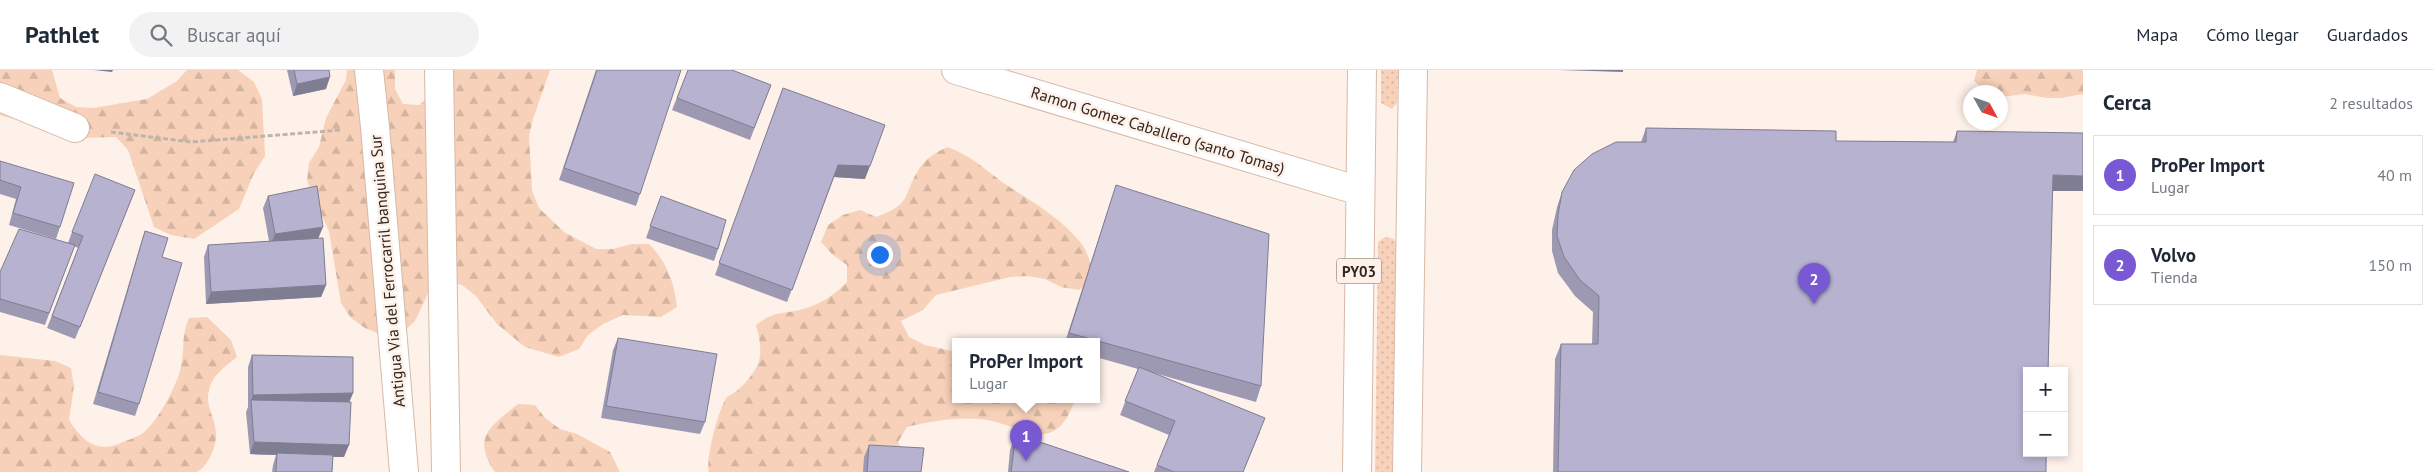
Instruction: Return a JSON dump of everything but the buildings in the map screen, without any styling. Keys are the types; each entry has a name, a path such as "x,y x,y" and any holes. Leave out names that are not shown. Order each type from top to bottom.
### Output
{"main road":[{"name":"Antigua Via del Ferrocarril banquina Sur","path":"369,70 404,472"},
{"path":"439,70 446,472"},
{"name":"Ramon Gomez Caballero (santo Tomas)","path":"956,70 1360,190"},
{"name":"PY03","path":"1356,472 1362,70"},
{"path":"1407,472 1413,70"},
{"path":"0,97 75,128"}],"path":[{"path":"75,128 191,142 375,127"}],"green space":[{"path":"0,70 52,70 60,98 76,107 93,108 147,99 177,81 187,70 238,70 254,82 262,99 265,156 254,173 239,209 194,239 171,235 154,227 128,150 116,137 81,138 0,115"},
{"path":"347,70 395,70 395,89 403,104 420,105 431,92 443,70 550,70 529,136 532,191 539,208 564,232 596,249 613,249 632,244 649,244 661,258 669,273 677,307 661,317 623,315 603,324 588,335 579,349 559,357 525,347 497,324 476,296 462,285 443,279 429,291 415,321 401,334 382,335 365,328 351,318 341,303 329,231 313,198 307,180 309,163 319,147 326,118 346,80"},
{"path":"1381,70 1398,70 1397,103 1392,109 1381,103"},
{"path":"1977,70 2083,70 2083,94 2061,98 2047,98 2025,94 2008,96 2008,85 1979,85 1974,81"},
{"path":"947,147 956,151 972,159 1047,212 1065,226 1084,247 1094,278 1079,290 1061,287 1045,279 1028,276 1010,277 936,295 923,310 901,321 909,337 925,345 952,351 952,403 1074,403 1066,418 1057,429 1046,434 1034,434 979,419 943,420 907,427 898,442 911,472 709,472 711,446 724,403 727,397 747,380 757,366 760,344 756,325 768,317 803,309 821,302 847,282 847,265 833,255 821,242 828,225 843,215 860,210 876,217 896,208 905,198 922,165"},
{"path":"1385,237 1394,239 1396,244 1392,472 1375,472 1378,242"},
{"path":"207,317 231,340 237,357 218,374 210,386 208,400 214,422 216,440 211,456 205,466 197,472 0,472 0,355 55,361 71,368 74,386 69,420 78,433 90,442 103,447 110,446 141,435 149,428 176,383 189,318"},
{"path":"518,404 535,405 545,418 560,429 577,434 610,452 620,472 495,472 485,450 487,433"}],"place":[{"name":"Volvo","path":"1814,304"},
{"name":"ProPer Import","path":"1026,461"}]}
